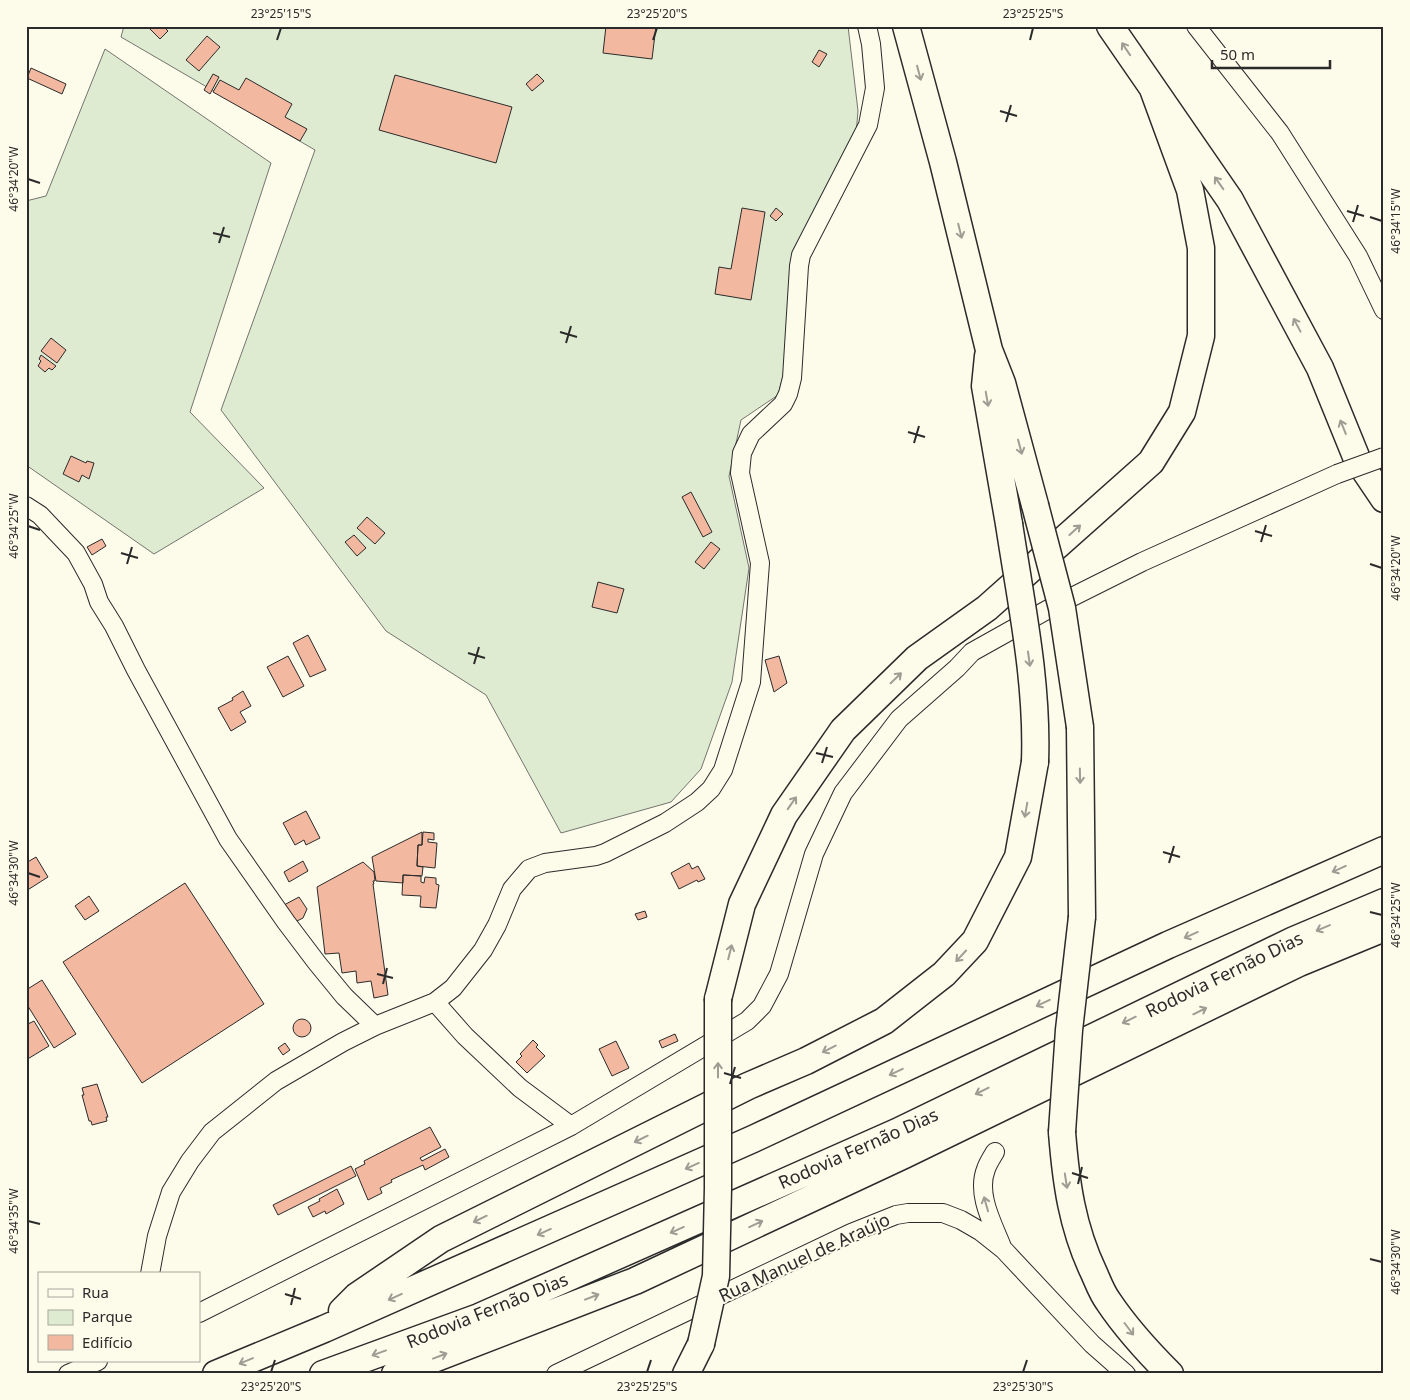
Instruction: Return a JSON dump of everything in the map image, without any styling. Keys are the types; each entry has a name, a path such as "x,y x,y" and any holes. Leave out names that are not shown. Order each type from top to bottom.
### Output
{"highway":[{"path":"906,26 943,162 988,350 1002,383 1062,608 1080,727 1082,917 1069,1030 1062,1132 1065,1177 1070,1205 1090,1265 1107,1300 1145,1350 1170,1374"},
{"path":"1110,26 1230,200 1320,368 1356,459 1384,499"},
{"path":"686,1374 701,1344 716,1276 718,999 742,904 784,815 843,730 917,658 987,608 1152,462 1182,412 1201,336 1201,248 1190,190 1153,89"},
{"path":"324,1329 357,1296 441,1239 748,1086 806,1061 884,1021 944,974 975,941 1018,857 1035,762 1036,730 1035,697 1009,524 985,386 988,350"},
{"path":"216,1374 324,1329 753,1139 1168,945 1384,850"},
{"name":"Rodovia Fernão Dias","path":"324,1374 479,1317 888,1136 1294,940 1384,902"},
{"name":"Rodovia Fernão Dias","path":"395,1374 635,1281 904,1155 1300,963 1384,928"}],"street":[{"path":"150,1272 157,1236 171,1192 190,1160 212,1132 276,1081 342,1042 375,1026 436,1002 453,988 483,950 497,925 512,889 529,869 545,863 596,856 665,823 697,802 712,789 723,770 751,682 760,563 740,473 742,453 751,434 782,404 788,394 792,378 801,255 868,126 875,88 871,44 867,26"},
{"path":"1196,26 1280,133 1358,256 1384,310"},
{"path":"200,1312 570,1126 747,1021 762,1006 779,974 814,854 843,793 899,719 957,668 972,652 1054,606 1142,562 1337,474 1384,457"},
{"path":"26,506 40,515 76,553 93,584 99,602 114,626 228,839 317,964 344,996 375,1026"},
{"path":"436,1002 464,1036 520,1088 570,1126"},
{"path":"995,1152 985,1170 982,1186 985,1202 1004,1250"},
{"name":"Rua Manuel de Araújo","path":"556,1374 851,1233 896,1215 908,1213 943,1213 962,1220 980,1231 1004,1250 1092,1344 1126,1374"},
{"path":"68,1374 96,1362"}],"green space":[{"path":"124,26 848,26 858,111 856,134 797,253 788,357 778,395 741,420 729,476 749,568 732,682 701,769 671,802 561,833 486,695 386,631 221,410 315,150 121,37"},
{"path":"105,49 271,163 190,412 264,488 154,554 26,465 26,201 46,196"}],"building":[{"path":"149,26 163,26 168,31 160,39"},
{"path":"606,26 656,26 652,59 603,53"},
{"path":"207,36 220,47 199,71 186,60"},
{"path":"819,50 827,54 819,67 812,62"},
{"path":"31,68 66,84 62,94 27,78"},
{"path":"213,74 219,77 210,94 204,90"},
{"path":"537,74 544,81 532,91 526,84"},
{"path":"395,75 512,107 496,163 379,130"},
{"path":"246,78 292,104 285,117 307,129 300,141 213,92 220,80 239,90"},
{"path":"742,208 765,212 751,300 715,294 719,267 731,269"},
{"path":"776,208 783,214 776,221 770,216"},
{"path":"51,338 66,350 57,363 41,351"},
{"path":"41,355 56,366 52,370 49,368 45,372 38,366 41,361 39,359"},
{"path":"71,456 86,463 87,461 94,463 89,479 82,475 79,482 63,474"},
{"path":"691,492 712,532 703,537 682,497"},
{"path":"367,517 385,533 375,544 357,528"},
{"path":"354,535 366,548 357,556 345,542"},
{"path":"102,539 106,546 92,555 87,547"},
{"path":"711,542 720,549 704,569 695,562"},
{"path":"598,582 624,589 617,613 592,607"},
{"path":"308,635 326,670 310,677 293,643"},
{"path":"288,656 304,686 283,697 267,667"},
{"path":"779,656 787,683 774,692 765,660"},
{"path":"243,691 251,706 240,712 246,722 231,731 218,708 233,700 232,698"},
{"path":"306,811 320,838 306,845 304,840 295,845 283,823"},
{"path":"422,832 422,845 418,845 417,866 423,867 422,876 403,875 403,883 376,881 372,857"},
{"path":"423,832 434,833 434,840 428,839 428,842 437,843 435,868 417,866 418,845 422,845"},
{"path":"36,857 48,877 26,891 26,863"},
{"path":"303,861 308,871 289,882 284,872"},
{"path":"363,862 374,872 375,881 373,881 373,884 388,995 374,998 371,981 357,983 356,971 342,973 339,953 325,954 317,887"},
{"path":"689,863 692,869 698,866 705,879 698,882 697,880 679,889 671,873"},
{"path":"403,875 421,876 421,882 424,883 425,877 436,878 436,884 439,885 436,908 420,907 421,896 402,895"},
{"path":"185,883 264,1004 142,1083 63,962"},
{"path":"89,896 99,911 85,920 75,906"},
{"path":"299,897 307,909 303,918 295,922 284,905"},
{"path":"645,911 647,917 638,920 635,914"},
{"path":"42,980 76,1034 54,1048 26,1003 26,990"},
{"path":"298,1019 306,1019 311,1024 309,1035 298,1037 293,1032 293,1024"},
{"path":"34,1021 49,1046 26,1060 26,1025"},
{"path":"675,1034 678,1041 662,1048 659,1041"},
{"path":"533,1040 538,1045 536,1047 545,1056 527,1073 516,1062 522,1056 520,1054"},
{"path":"616,1041 629,1068 612,1076 599,1049"},
{"path":"285,1043 290,1050 283,1055 278,1048"},
{"path":"97,1084 108,1117 106,1117 107,1121 92,1125 91,1121 89,1121 82,1088"},
{"path":"430,1127 441,1147 420,1158 422,1161 445,1149 449,1157 425,1170 423,1165 391,1180 392,1182 380,1188 382,1193 368,1200 355,1169 365,1164 364,1161"},
{"path":"351,1166 356,1176 278,1215 273,1205"},
{"path":"337,1189 344,1204 326,1214 325,1211 313,1217 308,1207"}]}
